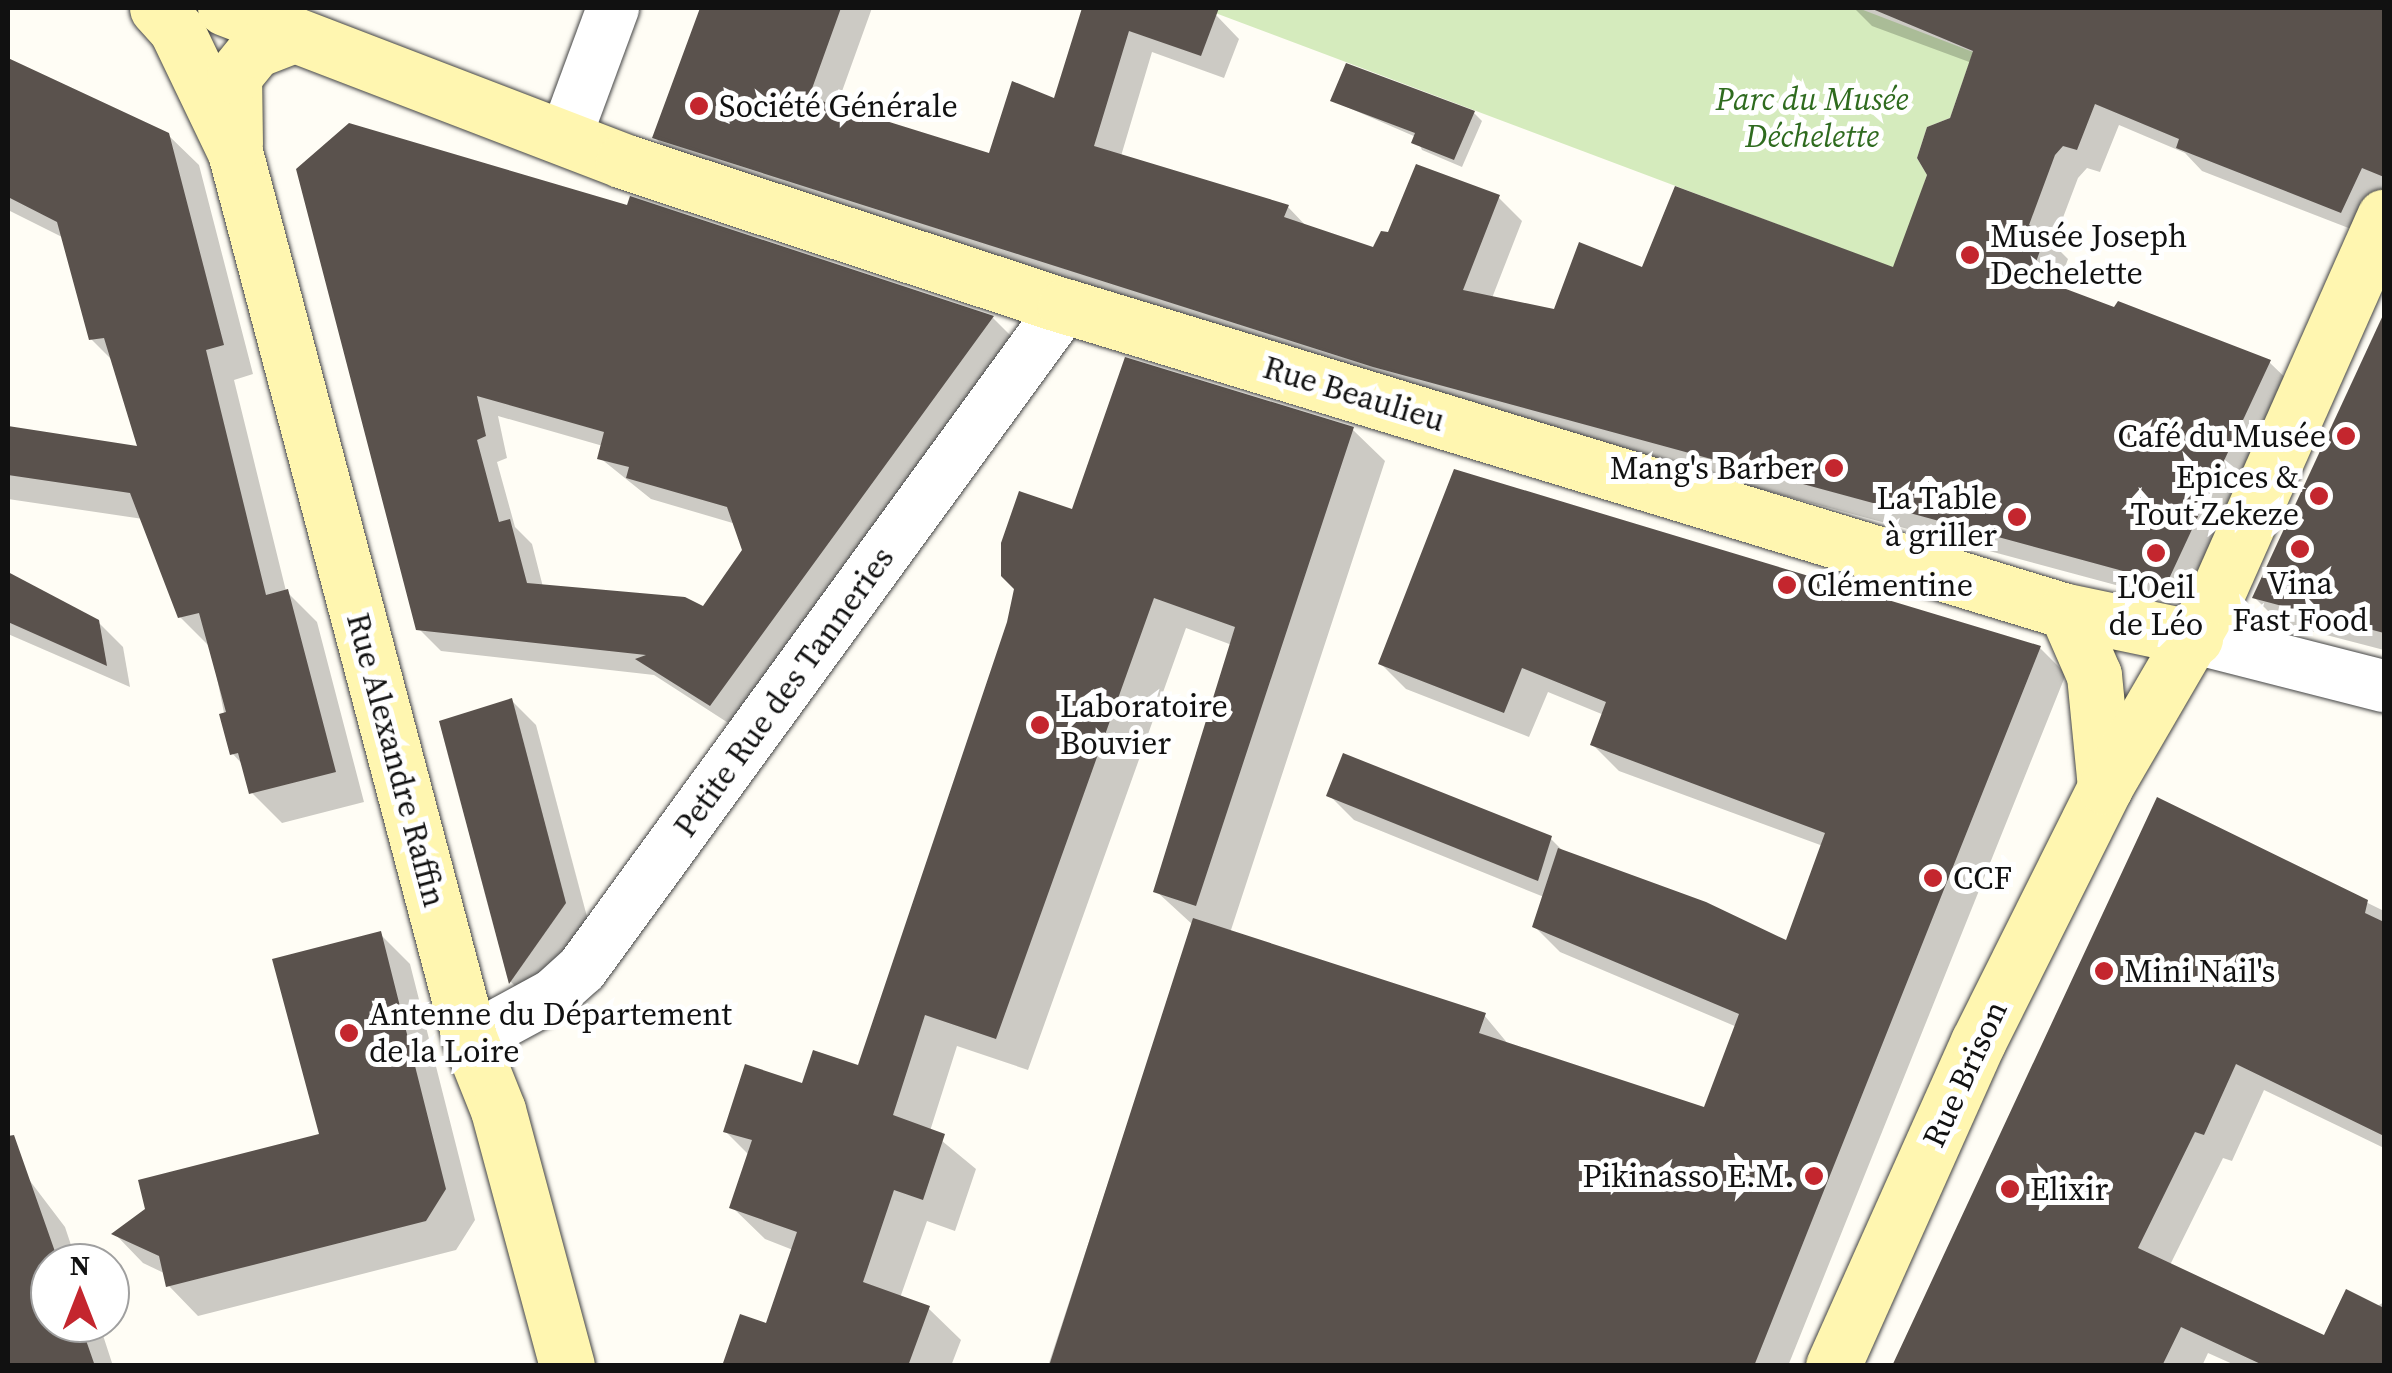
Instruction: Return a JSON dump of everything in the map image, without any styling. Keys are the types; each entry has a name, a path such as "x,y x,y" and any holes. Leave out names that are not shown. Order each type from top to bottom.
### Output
{"street":[{"path":"157,8 176,29 235,152"},
{"name":"Rue Beaulieu","path":"225,8 542,130 1064,306 2066,611 2195,638"},
{"path":"542,130 613,8"},
{"path":"235,152 234,76 255,50 294,35"},
{"name":"Rue Alexandre Raffin","path":"235,152 470,1040 498,1110 566,1366"},
{"name":"Rue Brison","path":"1833,1366 1978,1042 2105,787 2195,638 2384,216"},
{"name":"Petite Rue des Tanneries","path":"470,1040 553,995 582,969 1064,306"},
{"path":"2066,611 2094,675 2105,787"},
{"path":"2195,638 2384,686"}],"green space":[{"name":"Parc du Musée Déchelette","path":"1202,8 1858,8 1973,52 1950,118 1927,127 1917,158 1927,175 1896,269"}],"building":[{"path":"700,8 841,8 809,97 989,153 1012,81 1054,98 1082,8 1219,8 1201,56 1129,31 1094,146 1289,205 1284,217 1373,247 1381,231 1388,232 1416,164 1500,195 1463,290 1554,309 1579,242 1642,267 1675,186 1893,267 1927,175 1917,158 1927,127 1950,118 1973,51 1870,8 2384,8 2384,177 2362,168 2341,213 2176,148 2179,139 2095,104 2077,150 2063,146 2055,155 2029,225 2046,234 2031,276 2114,307 2118,301 2271,360 2167,583 1373,367 652,138"},
{"path":"8,58 169,133 224,345 206,350 266,595 288,589 336,772 249,794 238,753 230,755 219,714 226,712 199,613 178,618 130,493 8,475 8,426 137,446 104,338 89,340 57,222 8,197"},
{"path":"1346,63 1475,111 1454,160 1411,143 1415,133 1330,101"},
{"path":"349,123 627,205 630,196 994,316 710,706 635,659 646,655 416,630 296,169","holes":["477,396 604,432 597,459 629,467 626,478 727,507 742,550 703,606 685,597 527,583 510,519 499,522 477,440 486,436"]},
{"path":"2384,313 2384,633 2252,598"},
{"path":"1125,357 1354,427 1196,906 1153,892 1235,627 1154,598 996,1039 925,1015 893,1115 945,1134 923,1200 894,1190 863,1282 930,1306 908,1366 722,1366 740,1314 766,1323 797,1232 729,1208 752,1140 723,1132 745,1064 802,1083 813,1050 858,1065 1007,622 1014,589 1001,576 1001,543 1019,491 1072,509"},
{"path":"1454,469 2041,646 1754,1366 1049,1366 1193,918 1486,1013 1479,1033 1704,1107 1739,1014 1532,927 1558,848 1706,902 1786,940 1825,833 1590,745 1606,702 1522,668 1504,713 1378,664"},
{"path":"8,572 99,620 107,666 8,622"},
{"path":"512,698 566,903 509,984 439,721"},
{"path":"1343,753 1552,836 1538,881 1326,796"},
{"path":"2157,797 2368,900 2365,913 2384,922 2384,1136 2236,1064 2204,1135 2195,1132 2138,1248 2324,1335 2346,1289 2384,1308 2384,1366 2265,1366 2181,1327 2162,1366 1892,1366"},
{"name":"Antenne du Département de la Loire","path":"381,931 446,1189 426,1221 166,1287 159,1256 111,1234 145,1209 138,1180 319,1134 272,959"},
{"path":"14,1135 52,1243 30,1243 30,1343 87,1343 95,1366 8,1366 8,1136"}],"place":[{"name":"Société Générale","path":"699,106"},
{"name":"Musée Joseph Dechelette","path":"1970,255"},
{"name":"Café du Musée","path":"2346,436"},
{"name":"Mang's Barber","path":"1834,468"},
{"name":"Epices & Tout Zekeze","path":"2319,496"},
{"name":"La Table à griller","path":"2017,517"},
{"name":"Vina Fast Food","path":"2300,549"},
{"name":"L'Oeil de Léo","path":"2156,553"},
{"name":"Clémentine","path":"1787,585"},
{"name":"Laboratoire Bouvier","path":"1040,725"},
{"name":"CCF","path":"1933,878"},
{"name":"Mini Nail's","path":"2104,971"},
{"name":"Antenne du Département de la Loire","path":"349,1033"},
{"name":"Pikinasso E.M.","path":"1814,1176"},
{"name":"Elixir","path":"2010,1189"}]}
